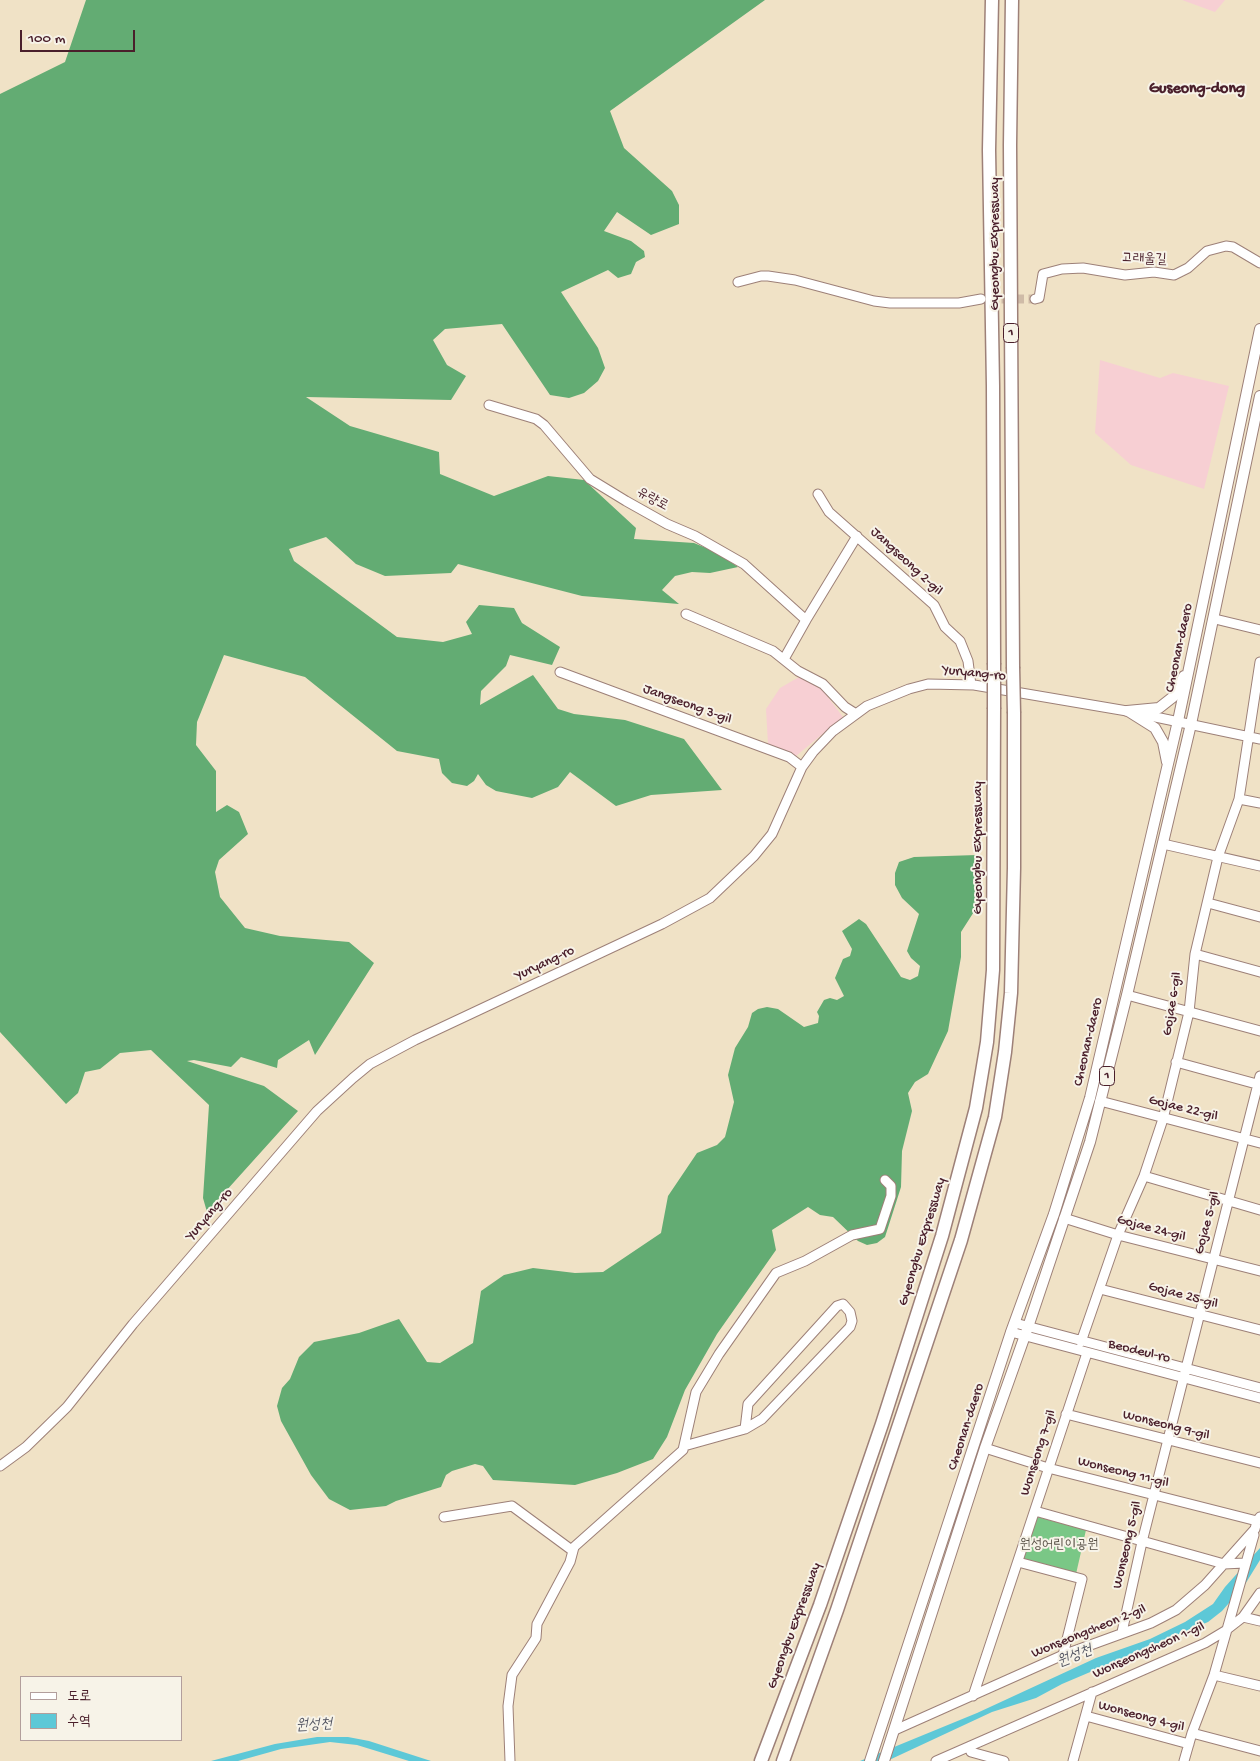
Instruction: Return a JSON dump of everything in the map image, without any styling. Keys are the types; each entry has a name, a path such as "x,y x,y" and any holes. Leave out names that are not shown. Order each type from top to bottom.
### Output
{"highway":[{"name":"Gyeongbu Expressway","path":"762,1761 820,1605 879,1433 942,1236 976,1108 987,1042 992,970 994,710 993,396 989,150 992,0"},
{"name":"Gyeongbu Expressway","path":"783,1761 837,1610 961,1240 995,1117 1005,1052 1010,993 1014,868 1010,154 1012,0"}],"main road":[{"name":"Cheonan-daero","path":"870,1761 1013,1328 1054,1214 1090,1098 1178,722 1260,328"},
{"path":"1245,396 1259,400"},
{"name":"Cheonan-daero","path":"893,1734 985,1448 1090,1142 1128,995 1191,724 1259,400"},
{"path":"1127,711 1159,708 1173,697 1190,666"},
{"path":"1127,711 1154,728 1162,742 1167,764"},
{"name":"1","path":"884,1761 893,1734"}],"street":[{"name":"고래울길","path":"1035,299 1039,298 1043,274 1062,269 1083,268 1125,275 1154,272 1174,275 1188,268 1207,251 1226,246 1260,262"},
{"path":"738,282 768,276 795,280 874,301 890,303 959,303 982,299"},
{"name":"유량로","path":"489,405 536,420 544,425 590,479 667,524 695,536 735,558 806,620"},
{"name":"Jangseong 2-gil","path":"818,494 829,512 934,605 945,628 960,641 968,661 971,685"},
{"path":"784,659 857,536"},
{"path":"686,614 752,640 784,659 798,671 824,684 845,707 856,714"},
{"path":"1214,619 1260,630"},
{"name":"Gojae 6-gil","path":"1081,1342 1118,1236 1144,1176 1163,1119 1189,1012 1195,954 1218,857 1239,799 1250,737 1259,668"},
{"name":"Jangseong 3-gil","path":"560,672 789,757 802,767"},
{"name":"Yuryang-ro","path":"0,1466 26,1447 67,1407 133,1324 317,1111 353,1078 370,1064 415,1040 653,929 710,898 754,856 772,834 802,767 833,731 866,706 928,684 971,685 1127,711 1260,739"},
{"path":"1239,799 1260,803"},
{"path":"1162,844 1260,866"},
{"path":"1208,903 1260,917"},
{"path":"1195,954 1260,972"},
{"path":"1128,995 1260,1031"},
{"path":"1176,1062 1259,1082"},
{"name":"Gojae 5-gil","path":"1185,1373 1259,1082"},
{"name":"Gojae 22-gil","path":"1100,1102 1260,1143"},
{"path":"1144,1176 1260,1210"},
{"path":"510,1761 508,1706 512,1675 536,1638 537,1624 570,1562 574,1547 683,1450 696,1392 719,1354 776,1273 852,1235 880,1229 891,1196 891,1186 885,1180"},
{"name":"Gojae 24-gil","path":"1064,1218 1118,1236 1260,1271"},
{"name":"Gojae 25-gil","path":"1100,1289 1260,1330"},
{"path":"684,1446 745,1429 762,1419 850,1327 852,1321 850,1312 843,1304 837,1306 748,1404 745,1429"},
{"name":"Beodeul-ro","path":"1013,1328 1087,1353 1260,1388"},
{"name":"Beodeul-ro","path":"1026,1332 1081,1342 1260,1398"},
{"name":"Wonseong 7-gil","path":"972,1696 1087,1353"},
{"name":"Wonseong 5-gil","path":"1122,1632 1142,1542 1185,1373"},
{"name":"Wonseong 9-gil","path":"1066,1414 1260,1463"},
{"name":"Wonseong 11-gil","path":"985,1448 1048,1468 1257,1522"},
{"path":"444,1518 512,1506 573,1551"},
{"path":"1035,1512 1224,1564 1244,1563"},
{"name":"Wonseongcheon 2-gil","path":"893,1734 1063,1655 1151,1623 1176,1610 1205,1585 1257,1522"},
{"name":"Wonseong 4-gil","path":"1184,1761 1192,1733 1214,1675 1257,1522"},
{"path":"1018,1562 1082,1579 1063,1655"},
{"name":"Wonseongcheon 1-gil","path":"936,1761 948,1758 1205,1643 1225,1632 1243,1617 1260,1593"},
{"path":"1243,1617 1260,1621"},
{"path":"1214,1675 1260,1686"},
{"name":"Wonseongcheon 1-gil","path":"1073,1761 1092,1692"},
{"name":"Wonseong 4-gil","path":"1086,1716 1189,1744"},
{"path":"1192,1733 1260,1751"},
{"path":"970,1747 971,1752 1004,1761"}],"shaded area":[{"path":"1182,0 1225,0 1215,12"},
{"path":"1100,360 1160,378 1173,373 1229,386 1204,489 1131,465 1095,433"},
{"path":"799,677 821,688 843,717 796,756 768,744 766,709 780,688"}],"green space":[{"path":"86,0 765,0 610,111 624,148 672,191 679,205 679,224 651,235 617,212 604,231 631,241 644,251 645,257 636,262 631,274 618,278 608,270 561,292 598,348 605,368 598,381 584,393 569,398 550,395 502,324 445,329 433,340 447,365 466,376 451,400 306,397 350,426 439,452 440,474 494,496 548,476 584,480 636,528 634,539 694,543 716,552 738,567 710,573 692,572 675,576 662,590 679,604 582,596 458,564 451,573 385,576 356,564 326,537 289,549 294,561 397,637 443,642 472,634 466,622 479,605 514,608 522,623 560,647 552,665 510,655 506,666 481,691 480,705 533,675 558,709 574,714 625,720 684,739 722,790 651,795 616,806 570,772 558,787 532,798 496,791 486,785 478,774 474,781 467,786 452,783 442,773 439,759 397,751 305,677 224,655 197,722 196,745 216,771 216,812 227,805 239,812 248,834 219,860 215,872 220,897 245,928 280,936 349,942 374,963 315,1055 309,1040 278,1060 277,1068 241,1057 231,1067 194,1060 187,1061 264,1086 298,1111 207,1212 203,1198 209,1105 151,1050 120,1053 100,1069 85,1072 78,1093 66,1104 0,1032 0,94 65,62"},
{"path":"977,855 977,907 961,932 961,957 948,1031 928,1074 915,1082 908,1093 912,1111 902,1151 901,1187 885,1237 877,1243 867,1245 858,1241 833,1217 820,1215 808,1207 772,1230 776,1250 717,1334 685,1390 667,1437 653,1459 617,1473 575,1485 493,1480 483,1466 475,1464 452,1471 446,1475 441,1487 386,1506 350,1510 329,1499 311,1475 281,1421 277,1406 282,1388 290,1379 299,1357 314,1342 359,1333 399,1319 427,1362 440,1363 473,1343 481,1291 504,1275 533,1268 575,1273 603,1272 661,1233 668,1196 697,1153 717,1145 725,1137 734,1102 728,1075 735,1048 748,1027 752,1013 767,1007 778,1009 804,1027 818,1023 819,1016 817,1012 824,1000 830,998 837,1000 844,996 835,978 843,959 850,956 852,949 842,931 859,919 866,924 901,977 910,980 918,976 920,966 911,958 907,951 919,914 902,898 895,885 895,873 899,862 914,857"},
{"name":"원성어린이공원","path":"1034,1516 1086,1530 1076,1574 1019,1559"}],"water":[{"path":"1260,1548 1260,1560 1244,1586 1222,1611 1208,1622 1062,1684 1036,1698 992,1712 887,1761 860,1761 977,1713 1096,1658 1150,1639 1185,1622 1213,1604 1225,1587"},
{"path":"317,1737 348,1737 369,1741 431,1761 409,1761 357,1745 330,1742 281,1749 238,1761 211,1761 275,1744"}],"tunnel":[{"path":"988,299 1035,299"}],"district":[{"name":"Guseong-dong","path":"1197,90"}],"water label":[{"name":"원성천","path":"1075,1657"},
{"name":"원성천","path":"314,1726"}]}
